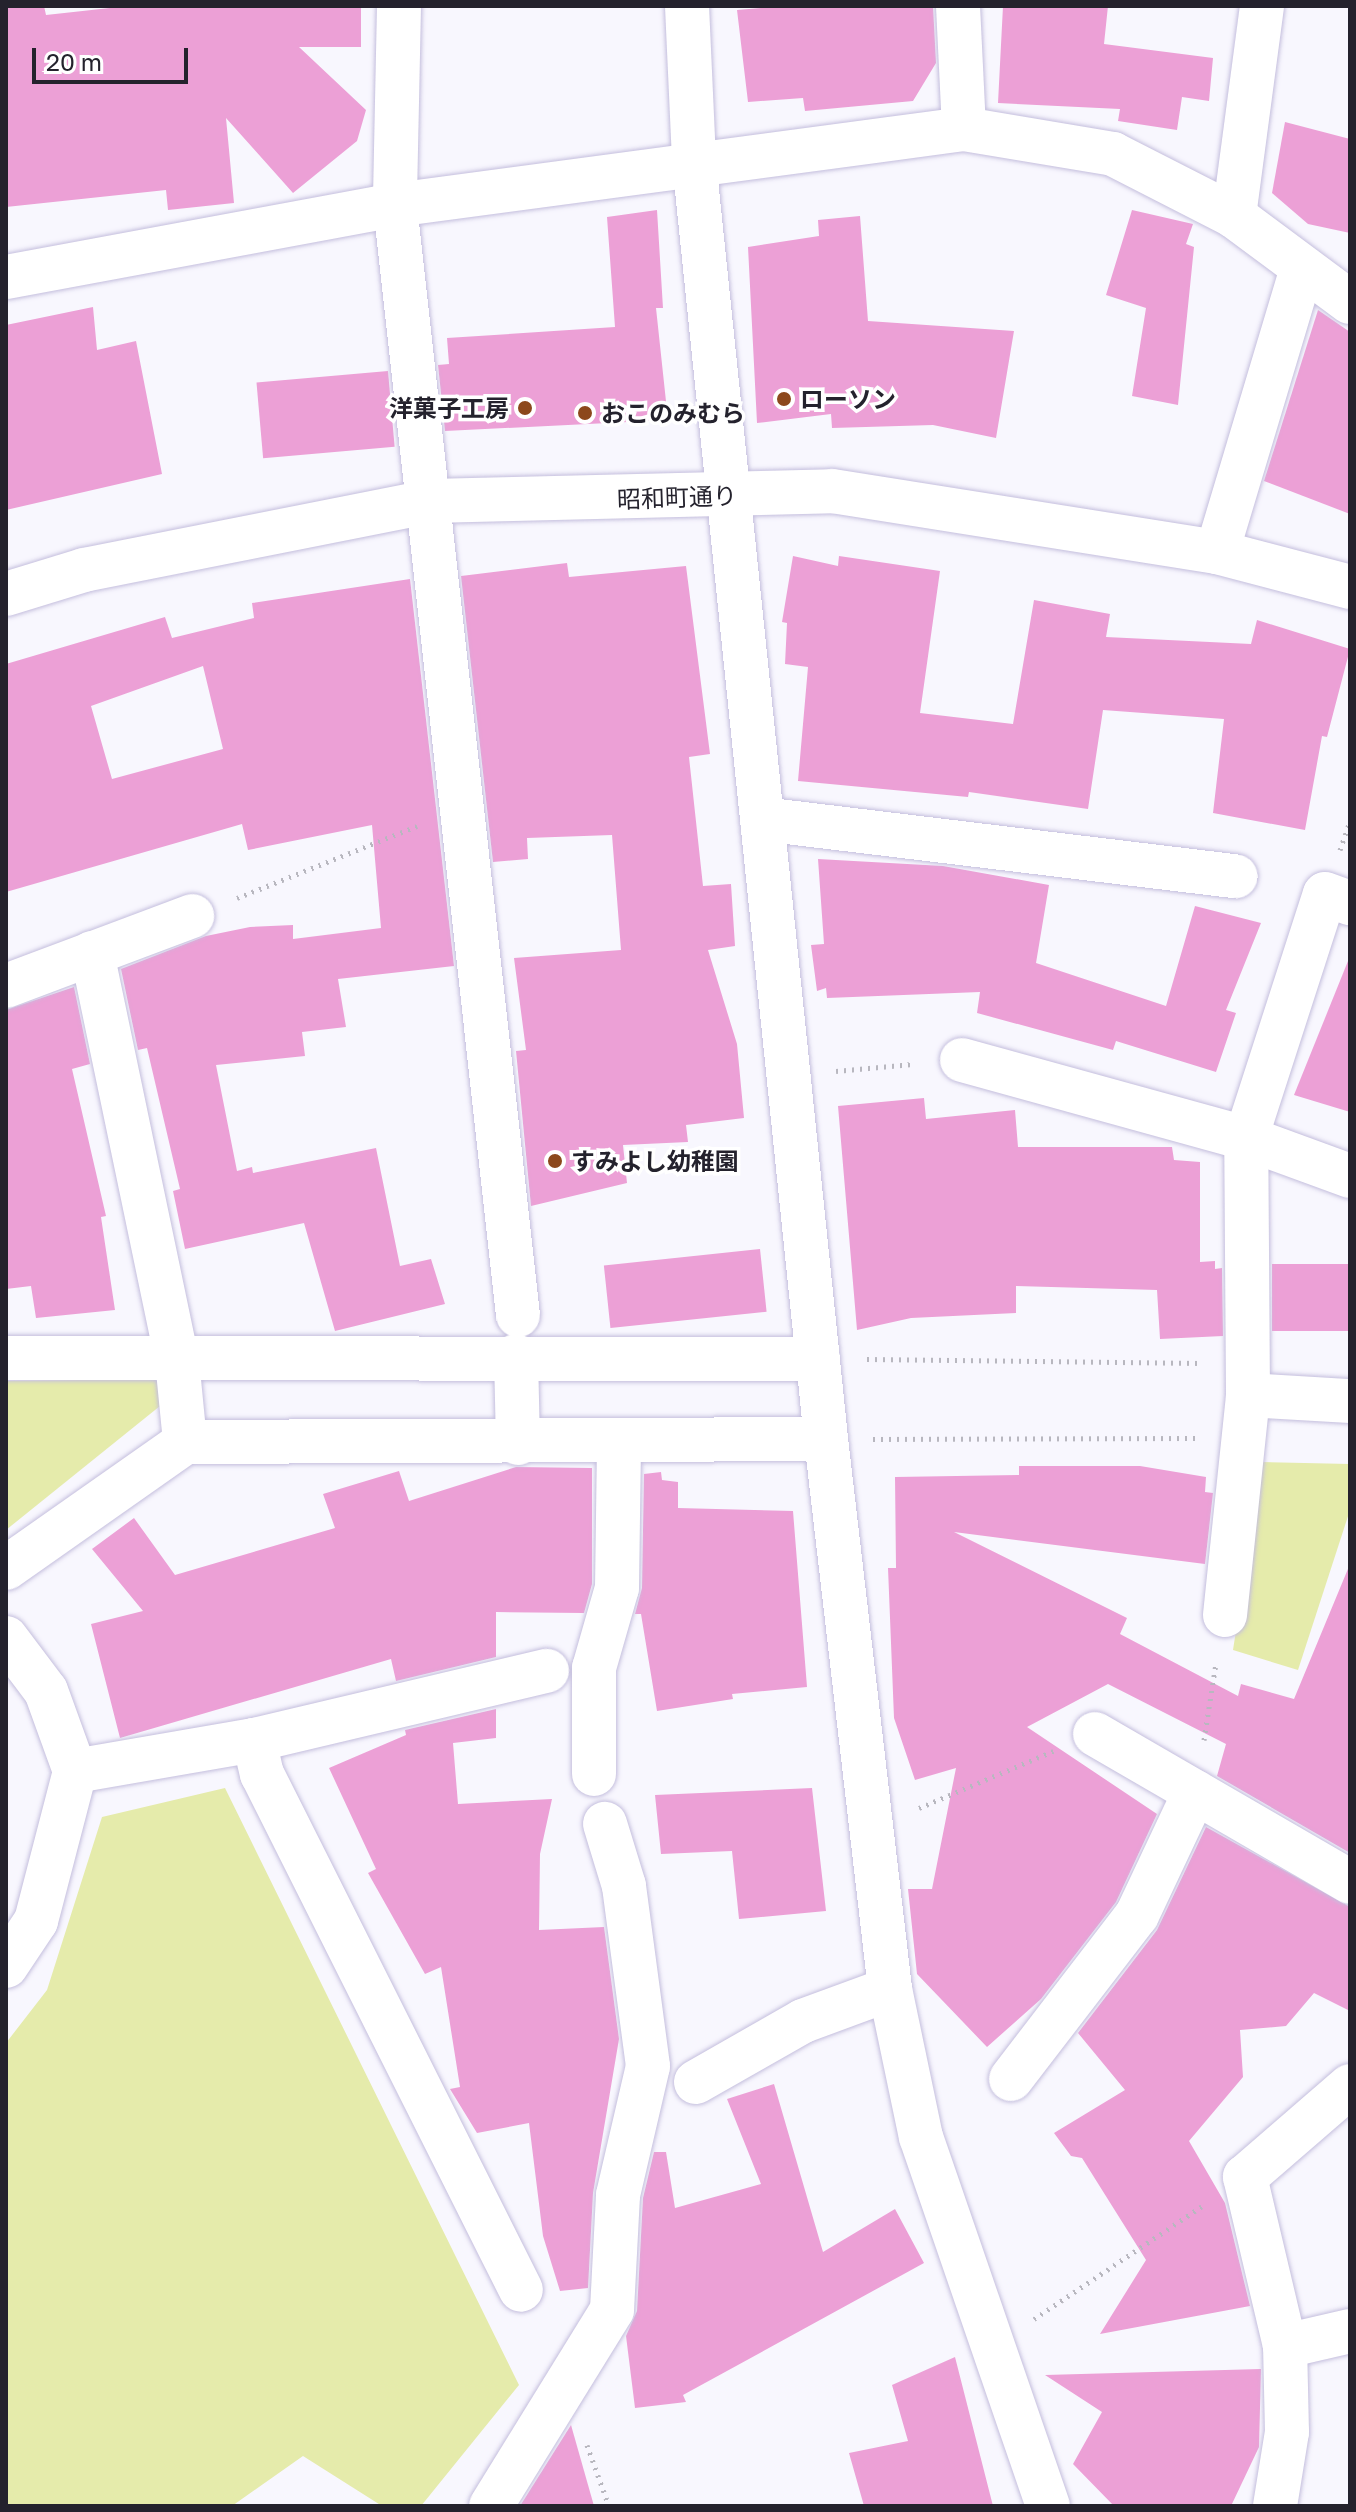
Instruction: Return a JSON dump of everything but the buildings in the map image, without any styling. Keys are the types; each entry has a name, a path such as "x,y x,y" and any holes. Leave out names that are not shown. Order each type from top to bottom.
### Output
{"street":[{"path":"399,6 395,205 432,501 517,1336 518,1443"},
{"path":"687,6 694,161 728,495 791,1075 826,1439 890,1989 921,2137 1048,2506"},
{"path":"958,6 964,129"},
{"path":"1234,216 1262,6"},
{"path":"6,277 395,205 694,161 964,129 1113,154 1234,216 1350,302"},
{"path":"1217,552 1302,269"},
{"name":"昭和町通り","path":"6,594 130,560 432,501 832,491 1217,552 1350,587"},
{"path":"762,819 1236,876"},
{"path":"1225,1615 1248,1377 1246,1138 1325,894 1350,903"},
{"path":"6,986 192,916"},
{"path":"92,953 177,1360 185,1442"},
{"path":"962,1060 1246,1138 1350,1176"},
{"path":"6,1358 177,1360 517,1336 818,1359"},
{"path":"1248,1377 1350,1401"},
{"path":"6,1568 185,1442 619,1445 826,1439"},
{"path":"594,1774 594,1668 617,1588 619,1445"},
{"path":"6,1638 46,1691 75,1771 36,1921 6,1966"},
{"path":"75,1771 254,1740 547,1671"},
{"path":"1095,1734 1350,1882"},
{"path":"254,1740 262,1774 521,2290"},
{"path":"1011,2079 1137,1915 1195,1792"},
{"path":"491,2506 612,2310 618,2195 648,2066 624,1886 605,1824"},
{"path":"696,2082 803,2021 890,1989"},
{"path":"1275,2506 1287,2432 1285,2346 1245,2177 1350,2086"},
{"path":"1285,2346 1350,2331"}],"path":[{"path":"192,916 462,808"},
{"path":"791,1075 962,1060"},
{"path":"818,1359 1248,1377"},
{"path":"826,1439 1240,1437"},
{"path":"1195,1792 1225,1615"},
{"path":"873,1827 1095,1734"},
{"path":"994,2347 1245,2177"}],"green space":[{"path":"157,1379 160,1406 6,1530 6,1381"},
{"path":"1262,1462 1350,1464 1350,1510 1298,1670 1233,1650"},
{"path":"225,1788 519,2385 421,2506 382,2506 303,2456 232,2506 6,2506 6,2043 47,1990 102,1817"}],"place":[{"name":"ローソン","path":"784,399"},
{"name":"洋菓子工房","path":"525,408"},
{"name":"おこのみむら","path":"585,413"},
{"name":"すみよし幼稚園","path":"555,1161"}]}
